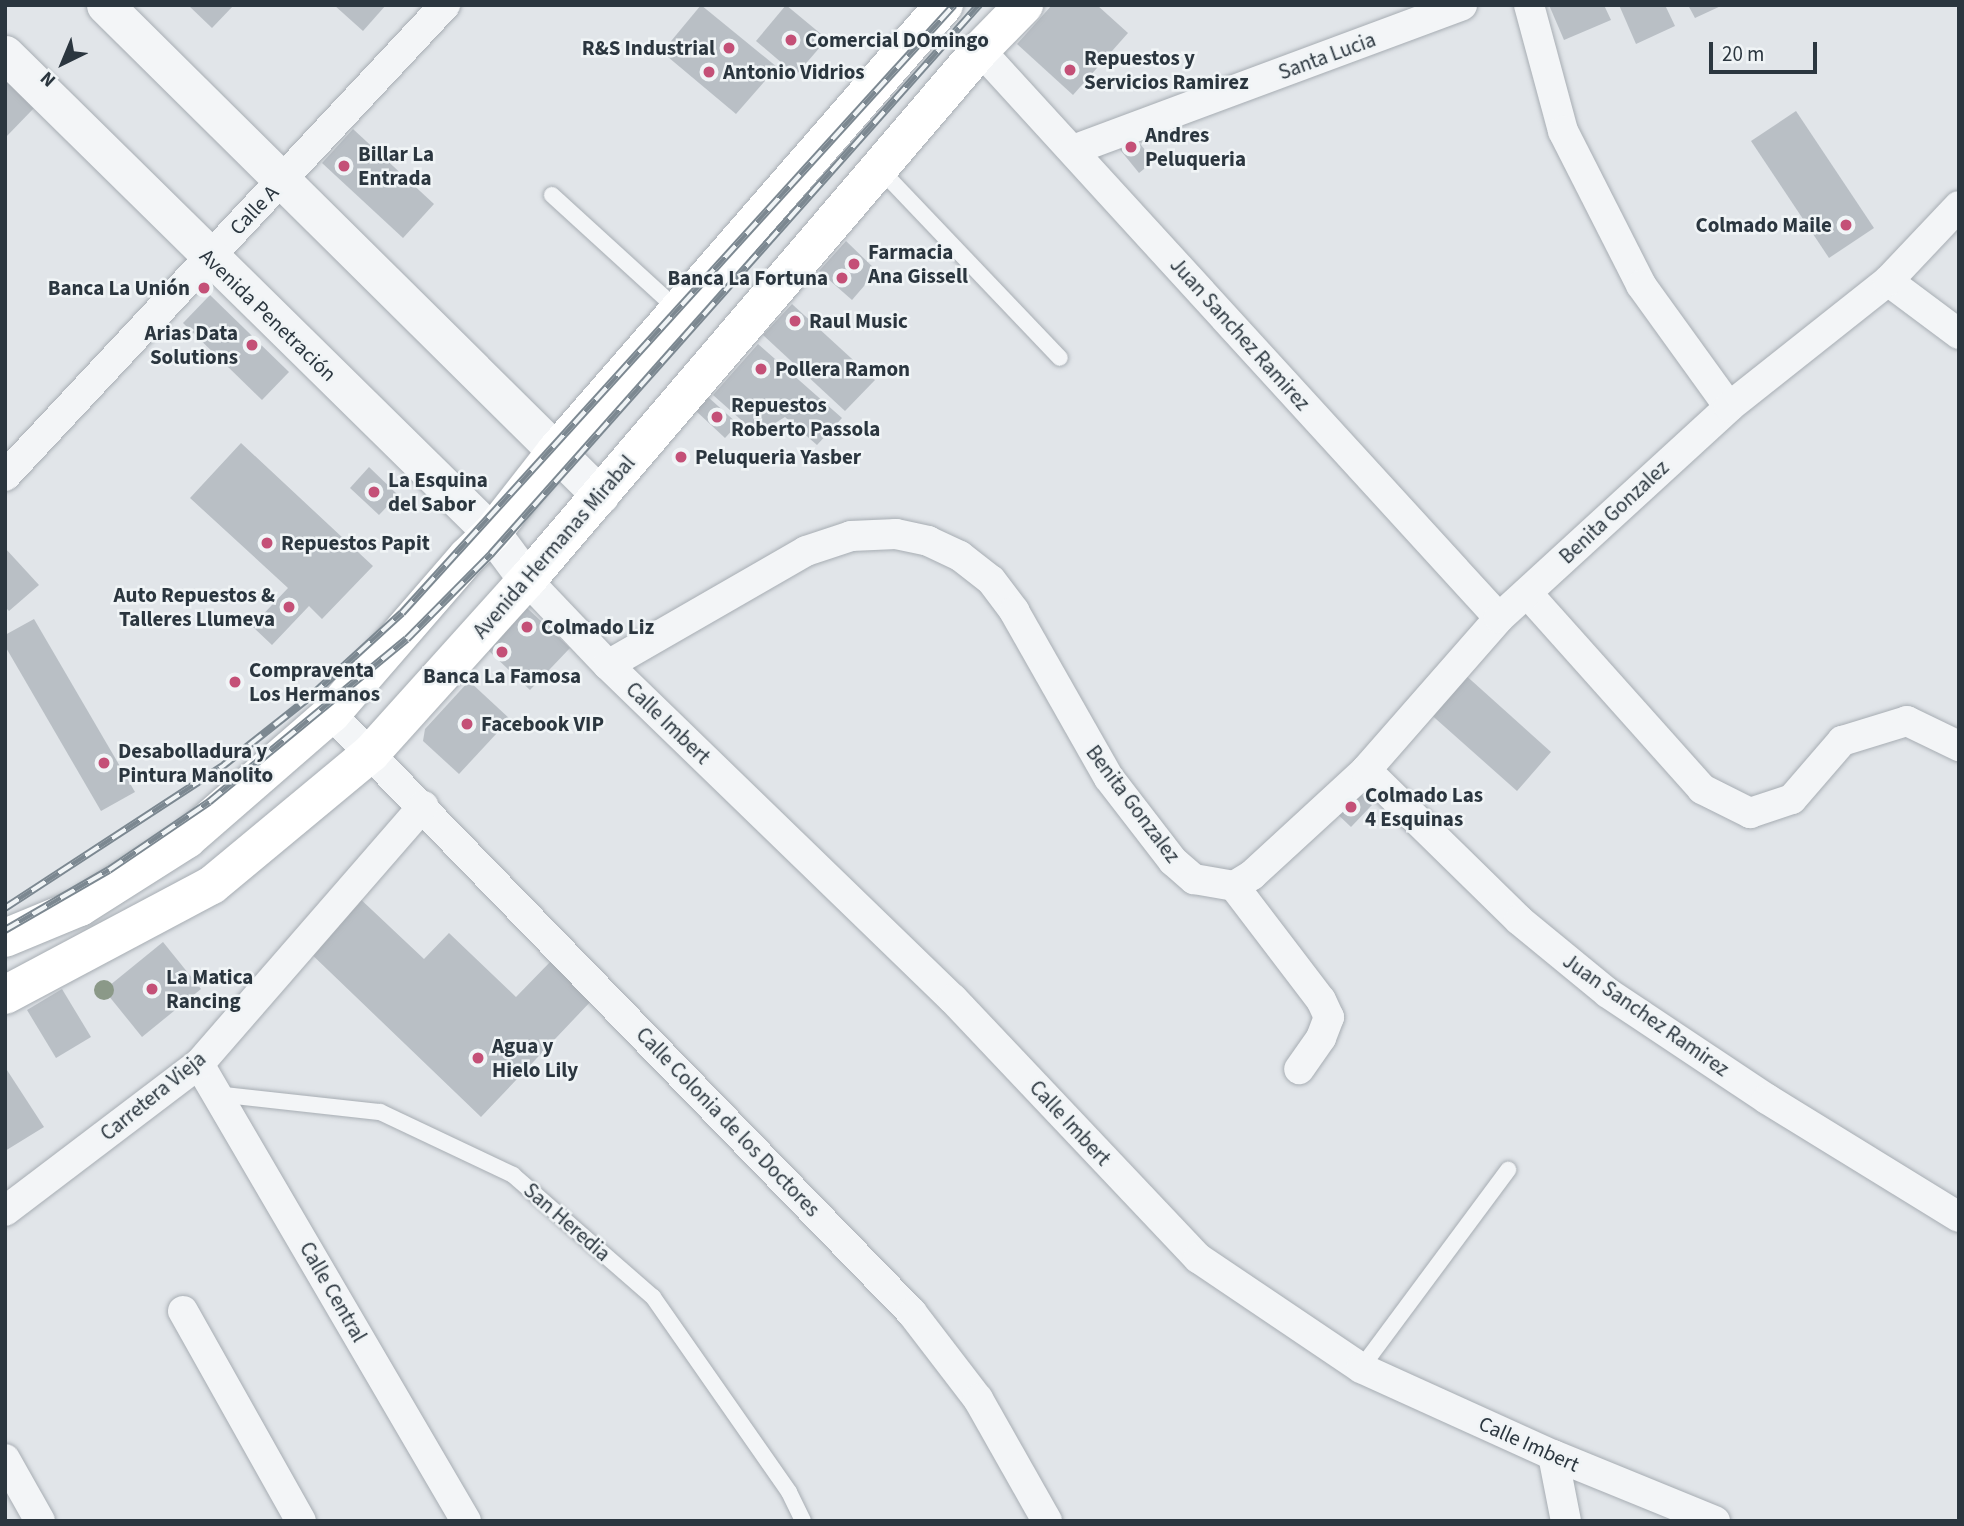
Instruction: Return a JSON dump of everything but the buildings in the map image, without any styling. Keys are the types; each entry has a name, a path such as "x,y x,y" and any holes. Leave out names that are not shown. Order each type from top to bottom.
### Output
{"main road":[{"path":"5,938 80,907 187,839 331,713 467,557 492,533 556,451 944,5"},
{"name":"Avenida Hermanas Mirabal","path":"5,995 212,886 371,753 527,580 980,50 1024,5"}],"street":[{"path":"105,5 600,495"},
{"name":"Calle A","path":"5,476 444,5"},
{"name":"Santa Lucia","path":"1073,150 1462,5"},
{"path":"1529,5 1563,131 1641,285 1729,407"},
{"name":"Juan Sanchez Ramirez","path":"980,50 1499,618"},
{"name":"Avenida Penetración","path":"5,54 492,533 527,580"},
{"name":"Benita Gonzalez","path":"608,665 806,551 851,536 896,534 928,541 960,556 991,580 1014,611 1109,778 1173,861 1194,879 1212,886 1234,886 1252,875 1366,770 1499,618 1729,407 1888,281 1959,206"},
{"path":"1888,281 1959,334"},
{"name":"Calle Imbert","path":"527,580 608,665 953,999 1198,1258 1362,1368 1553,1455 1715,1521"},
{"path":"1527,593 1702,789 1750,813 1792,799 1842,741 1907,721 1959,746"},
{"name":"Calle Colonia de los Doctores","path":"331,713 912,1313 978,1399 1047,1521"},
{"name":"Juan Sanchez Ramirez","path":"1366,770 1519,920 1608,993 1767,1099 1959,1217"},
{"name":"Carretera Vieja","path":"5,1211 199,1064 423,806"},
{"path":"1234,886 1321,1000 1329,1017 1321,1038 1299,1069"},
{"name":"Calle Central","path":"199,1064 466,1521"},
{"path":"183,1311 301,1521"},
{"path":"1553,1455 1566,1521"},
{"path":"5,1459 40,1521"}],"lane":[{"path":"879,168 1060,358"},
{"path":"552,194 678,310"},
{"name":"San Heredia","path":"216,1094 380,1112 513,1175 653,1297 789,1492 803,1521"},
{"path":"1362,1368 1508,1170"}],"railway":[{"path":"5,908 224,765 311,696 402,613 954,5"},
{"path":"5,930 109,870 209,802 407,639 491,554 979,5"}],"place":[{"name":"Comercial DOmingo","path":"791,40"},
{"name":"R&S Industrial","path":"729,48"},
{"name":"Repuestos y Servicios Ramirez","path":"1070,70"},
{"name":"Antonio Vidrios","path":"709,72"},
{"name":"Andres Peluqueria","path":"1131,147"},
{"name":"Billar La Entrada","path":"344,166"},
{"name":"Colmado Maile","path":"1846,225"},
{"name":"Farmacia Ana Gissell","path":"854,264"},
{"name":"Banca La Fortuna","path":"842,278"},
{"name":"Banca La Unión","path":"204,288"},
{"name":"Raul Music","path":"795,321"},
{"name":"Arias Data Solutions","path":"252,345"},
{"name":"Pollera Ramon","path":"761,369"},
{"name":"Repuestos Roberto Passola","path":"717,417"},
{"name":"Peluqueria Yasber","path":"681,457"},
{"name":"La Esquina del Sabor","path":"374,492"},
{"name":"Repuestos Papit","path":"267,543"},
{"name":"Auto Repuestos & Talleres Llumeva","path":"289,607"},
{"name":"Colmado Liz","path":"527,627"},
{"name":"Banca La Famosa","path":"502,652"},
{"name":"Compraventa Los Hermanos","path":"235,682"},
{"name":"Facebook VIP","path":"467,724"},
{"name":"Desabolladura y Pintura Manolito","path":"104,763"},
{"name":"Colmado Las 4 Esquinas","path":"1351,807"},
{"name":"La Matica Rancing","path":"152,989"},
{"name":"Agua y Hielo Lily","path":"478,1058"}]}
